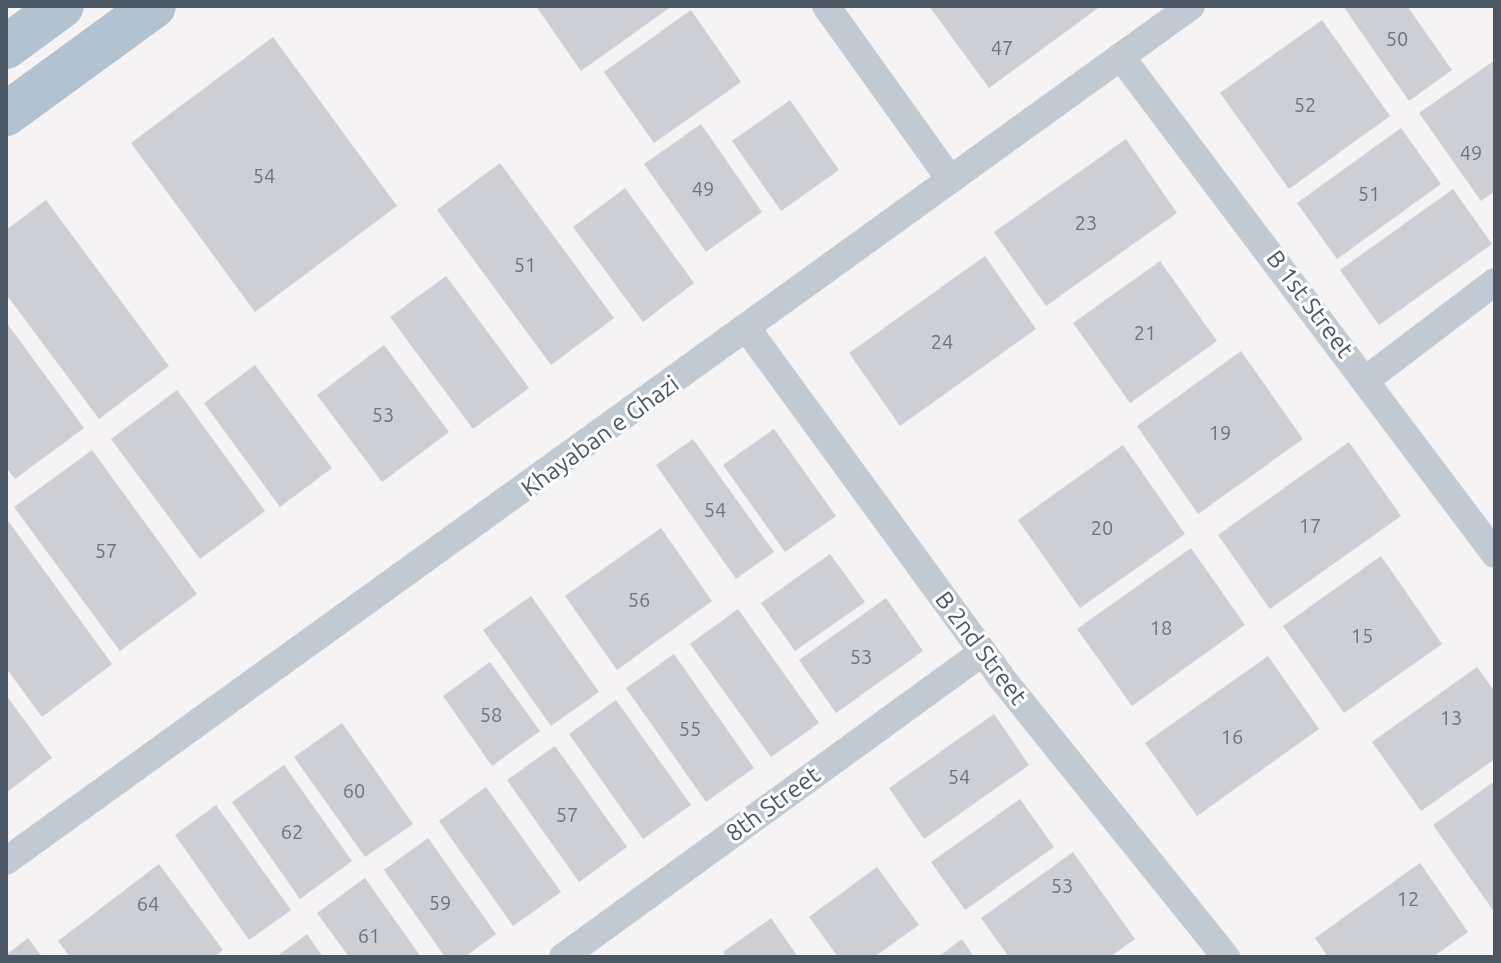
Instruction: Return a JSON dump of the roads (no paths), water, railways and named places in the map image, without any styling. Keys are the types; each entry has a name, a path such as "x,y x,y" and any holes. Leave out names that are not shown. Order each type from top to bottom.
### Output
{"main road":[{"path":"6,47 62,6"},
{"path":"6,114 154,6"}],"street":[{"path":"826,6 950,179"},
{"name":"Khayaban e Ghazi","path":"6,861 748,330 950,179 1191,6"},
{"name":"B 1st Street","path":"1121,57 1367,379 1495,554"},
{"path":"1367,379 1495,282"},
{"name":"B 2nd Street","path":"748,330 983,652 1226,957"},
{"name":"8th Street","path":"563,957 983,652"}]}
